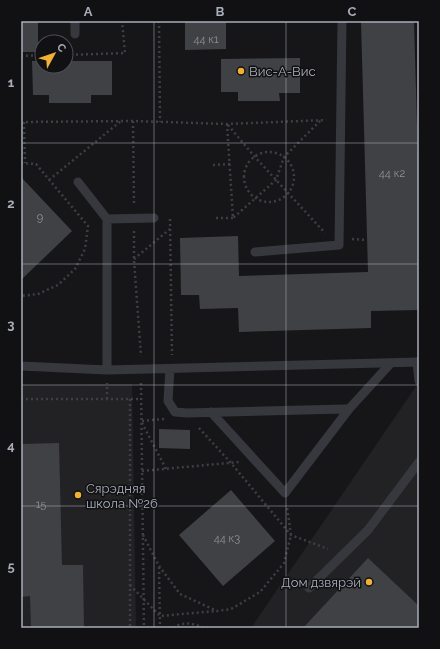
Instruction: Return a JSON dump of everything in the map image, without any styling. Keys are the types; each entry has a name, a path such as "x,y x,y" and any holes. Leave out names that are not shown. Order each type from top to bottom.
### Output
{"lane":[{"path":"75,21 75,34"},
{"path":"255,252 339,245 342,21"},
{"path":"78,182 107,219 107,373"},
{"path":"107,219 154,218"},
{"path":"21,366 107,373 170,369 418,362 419,381"},
{"path":"211,412 285,492 349,409 391,363"},
{"path":"170,369 168,401 175,412 187,414 211,412 349,409"},
{"path":"308,588 344,555 368,530 419,462"}],"path":[{"path":"74,54 125,53 122,21"},
{"path":"159,21 160,122"},
{"path":"21,56 34,55"},
{"path":"216,218 233,218 276,180 284,157 321,120"},
{"path":"25,163 22,122 122,121 227,124 340,120"},
{"path":"49,180 122,121"},
{"path":"227,124 328,237 339,238"},
{"path":"227,124 233,218"},
{"path":"268,152 277,153 284,157 290,163 294,178 288,193 274,202 266,202 256,198 246,189 244,172 247,164 254,156 260,153 268,152"},
{"path":"21,163 36,164 88,226 85,248 75,269 58,285 38,294 21,296"},
{"path":"213,165 230,164"},
{"path":"170,218 172,356"},
{"path":"134,260 170,229"},
{"path":"107,373 107,399"},
{"path":"130,399 130,628"},
{"path":"21,400 141,399"},
{"path":"187,414 231,463 291,535 344,555"},
{"path":"166,469 141,421 170,419"},
{"path":"142,471 256,461"},
{"path":"160,616 231,609 260,592 284,563 291,535 285,492"},
{"path":"142,534 159,566 180,594 217,611"},
{"path":"159,566 160,628"},
{"path":"130,584 160,616"},
{"path":"173,628 179,624 193,623 204,628"}],"shaded area":[{"path":"419,382 419,628 251,628"},
{"name":"Сярэдняя школа №26","path":"132,384 136,628 21,628 21,385"}],"building":[{"path":"21,21 38,21 38,34 34,34 34,52 21,52"},
{"path":"185,21 226,21 226,49 185,50"},
{"path":"361,21 414,21 419,195 419,310 371,311 371,328 239,332 238,308 200,309 199,295 181,295 180,238 238,236 239,276 368,272"},
{"path":"300,58 300,93 279,93 280,101 238,101 238,92 221,92 221,59"},
{"path":"32,61 34,61 34,74 74,74 74,61 112,61 112,95 91,95 91,103 49,103 49,95 33,95"},
{"path":"21,177 72,231 21,280"},
{"path":"159,429 190,430 190,449 159,448"},
{"name":"Сярэдняя школа №26","path":"59,443 62,565 83,565 84,628 31,628 30,596 21,597 21,444"},
{"path":"231,490 275,541 223,586 179,535"},
{"name":"Дом дзвярэй","path":"368,558 419,606 419,628 303,628"}],"place":[{"name":"Вис-А-Вис","path":"241,71"},
{"name":"Сярэдняя школа №26","path":"78,495"},
{"name":"Дом дзвярэй","path":"369,582"}]}
